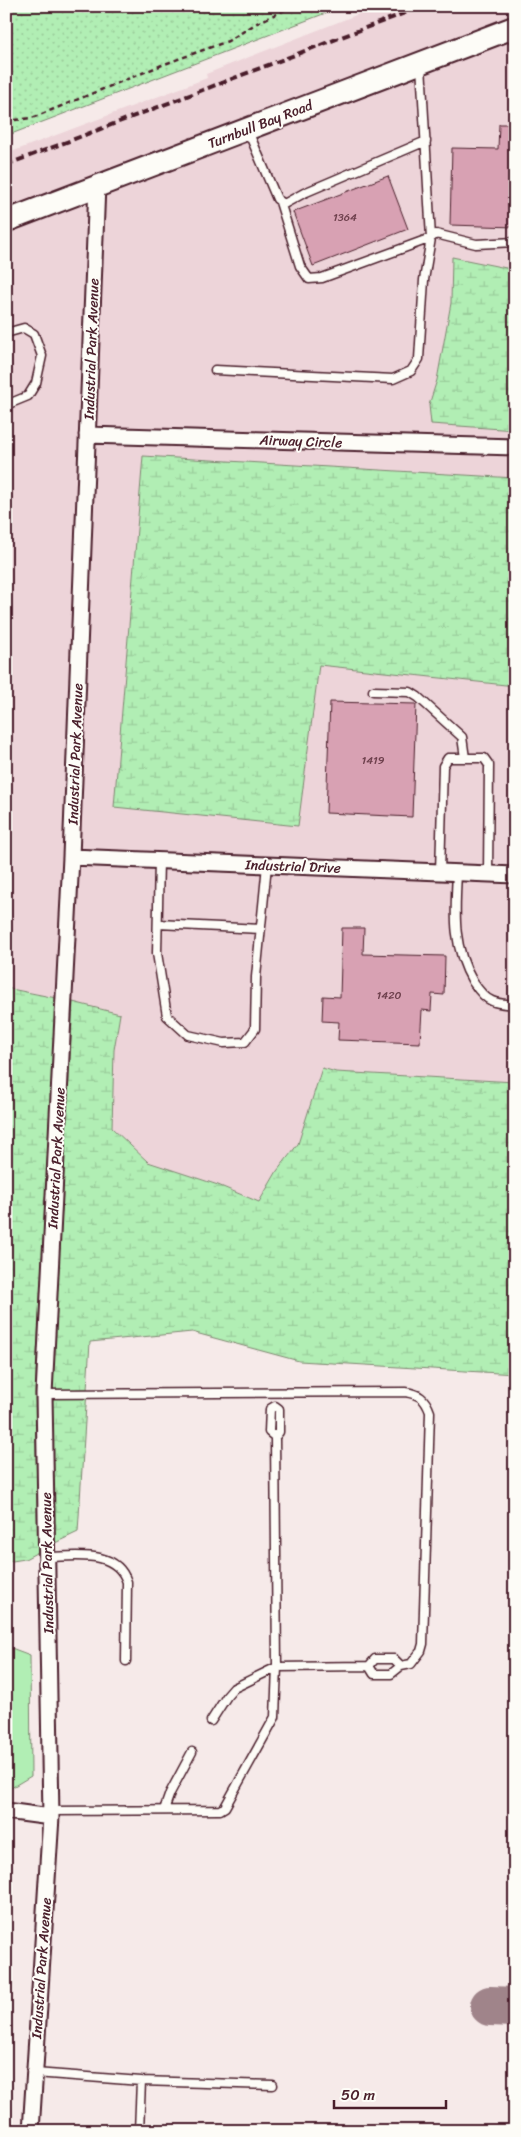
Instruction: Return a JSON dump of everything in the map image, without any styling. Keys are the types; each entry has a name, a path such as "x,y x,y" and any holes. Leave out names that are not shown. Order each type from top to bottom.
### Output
{"street":[{"name":"Turnbull Bay Road","path":"6,221 515,27"},
{"name":"Industrial Park Avenue","path":"31,2131 51,1814 44,1394 71,856 97,186"},
{"name":"Airway Circle","path":"87,435 515,447"},
{"name":"Industrial Drive","path":"71,856 515,875"},
{"path":"6,1811 51,1814"}],"lane":[{"path":"215,370 393,378 411,371 419,359 424,280 431,238 421,63"},
{"path":"247,129 280,202 300,266 308,279 322,278 431,238 436,234 476,244 515,242"},
{"path":"280,202 284,204 304,193 426,142"},
{"path":"6,333 24,328 34,334 42,356 36,383 28,396 6,405"},
{"path":"373,691 410,692 418,697 462,737 465,758"},
{"path":"440,872 443,766 448,758 484,758 489,765 488,874"},
{"path":"159,860 157,953 167,1016 188,1035 224,1042 246,1042 255,1029 256,977 267,865"},
{"path":"457,872 455,913 457,945 466,969 477,988 491,1001 515,1005"},
{"path":"158,924 261,929"},
{"path":"51,1814 220,1810 225,1807 275,1717 277,1667 275,1437 279,1432 280,1409 275,1406 275,1392"},
{"path":"44,1394 405,1392 421,1396 427,1403 430,1412 423,1644 411,1664 401,1666 392,1674 374,1674 370,1666"},
{"path":"46,1557 96,1556 112,1562 125,1574 127,1582 126,1661"},
{"path":"370,1666 375,1659 394,1659 401,1666"},
{"path":"211,1721 234,1688 277,1667 370,1666"},
{"path":"164,1810 170,1793 192,1752"},
{"path":"35,2072 141,2081 273,2085"},
{"path":"139,2131 141,2081"}],"path":[{"path":"6,121 32,118 162,65 228,41 265,19 293,6"}],"shaded area":[{"path":"379,6 515,6 515,19 95,177 89,177 88,180 6,212 6,154 207,78 206,74"},
{"path":"515,36 515,267 511,269 452,257 451,303 437,380 429,405 486,428 515,430 515,439 96,428 105,191"},
{"path":"88,198 56,998 6,988 6,230"},
{"path":"95,443 515,455 515,478 143,456 114,806 298,826 319,665 515,686 515,867 80,849"},
{"path":"79,865 515,883 515,1082 336,1072 322,1068 298,1144 277,1171 259,1202 218,1185 148,1162 112,1128 114,1050 120,1014 73,1002"}],"green space":[{"path":"6,6 344,6 6,136"},
{"path":"452,257 511,269 515,267 515,430 431,424 429,405 437,380 451,303"},
{"path":"143,456 515,478 515,686 319,665 298,826 114,807"},
{"path":"6,988 56,998 35,1392 38,1552 25,1559 6,1562"},
{"path":"73,1002 120,1014 114,1050 112,1128 148,1162 218,1185 259,1202 277,1171 298,1144 322,1068 336,1072 515,1082 515,1374 299,1361 192,1332 90,1342 78,1532 55,1543 52,1395"},
{"path":"6,1646 30,1655 31,1776 6,1791"}],"building":[{"path":"499,124 515,124 515,227 450,225 452,148 498,149"},
{"path":"388,176 408,229 313,266 293,212"},
{"path":"330,702 416,704 412,817 326,813"},
{"path":"342,928 364,928 363,954 445,956 444,995 432,994 431,1011 422,1010 420,1043 338,1040 339,1022 322,1021 323,996 340,997"}],"taxiway":[{"path":"490,2006 515,2007"}],"railway":[{"path":"6,165 423,6"}]}
